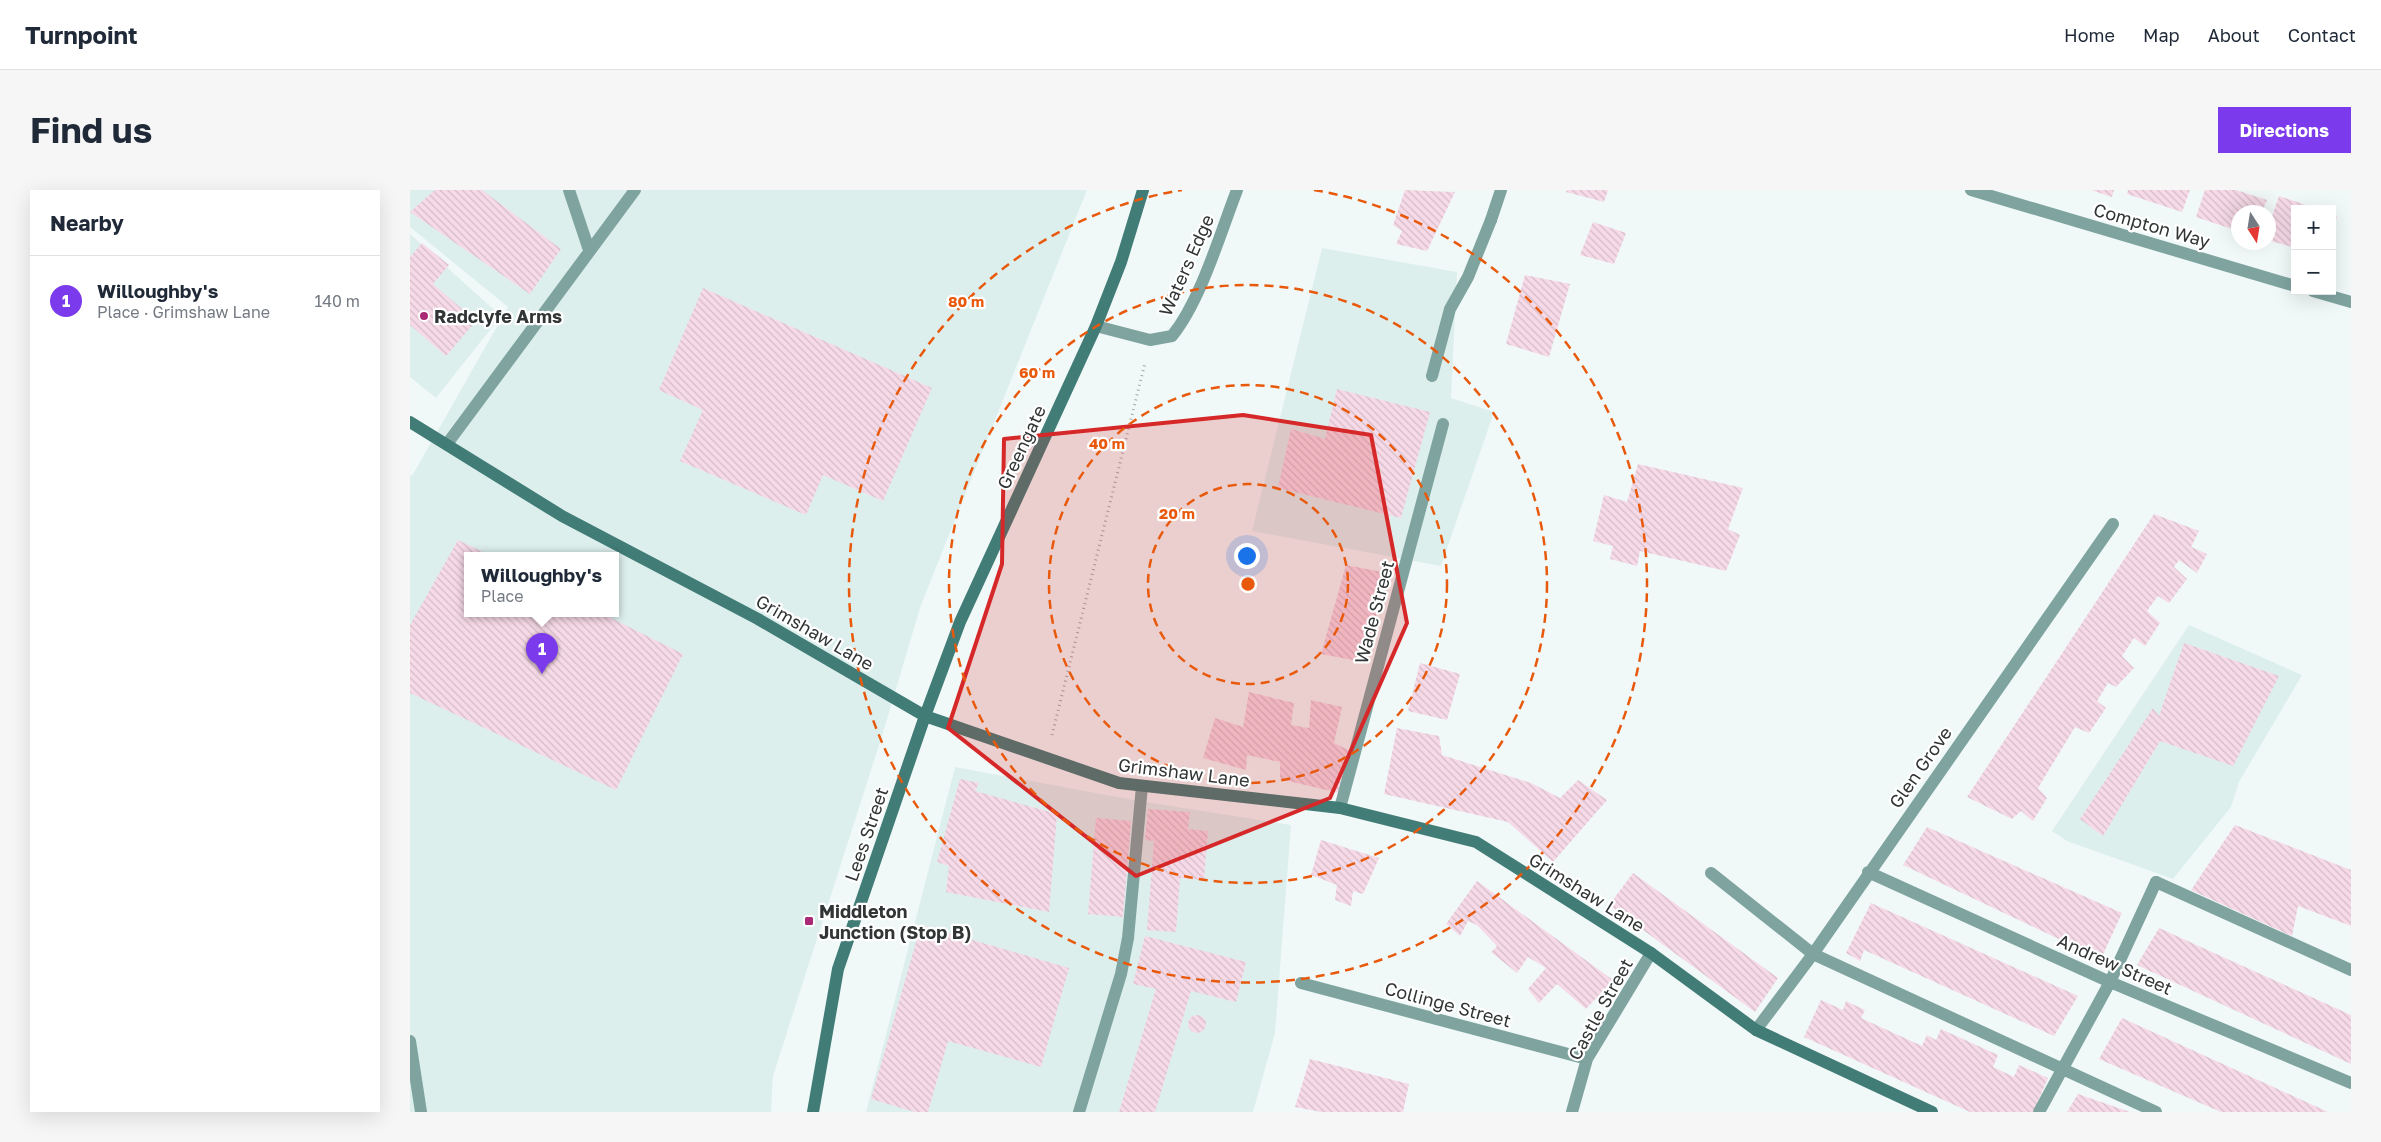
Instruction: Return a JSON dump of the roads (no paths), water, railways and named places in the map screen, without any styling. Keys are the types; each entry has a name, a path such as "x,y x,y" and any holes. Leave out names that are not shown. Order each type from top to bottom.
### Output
{"main road":[{"name":"Greengate","path":"926,716 960,622 1096,326 1120,262 1143,190"},
{"name":"Grimshaw Lane","path":"410,422 562,516 758,619 926,716 1119,783 1340,808 1476,842 1651,953 1756,1030 1932,1112"},
{"name":"Lees Street","path":"813,1112 838,968 926,716"}],"street":[{"path":"569,190 589,250"},
{"path":"447,444 635,190"},
{"name":"Waters Edge","path":"1096,326 1150,340 1172,336 1184,322 1238,190"},
{"path":"1432,376 1450,309 1468,277 1501,190"},
{"name":"Compton Way","path":"1971,190 2291,285"},
{"path":"2327,295 2351,302"},
{"name":"Wade Street","path":"1340,808 1443,424"},
{"name":"Glen Grove","path":"1756,1030 1813,954 1868,872 2112,524"},
{"path":"1079,1112 1121,974 1128,938 1142,786"},
{"name":"Andrew Street","path":"1868,872 2110,982 2351,1083"},
{"path":"1711,873 1813,954 2156,1112"},
{"path":"2039,1112 2110,982 2156,882 2351,970"},
{"name":"Castle Street","path":"1572,1112 1587,1059 1651,953"},
{"name":"Collinge Street","path":"1301,982 1587,1059"},
{"path":"410,1041 422,1112"}],"place":[{"name":"Radclyfe Arms","path":"424,316"},
{"name":"Willoughby's","path":"542,674"},
{"name":"Middleton Junction (Stop B)","path":"809,921"}]}
